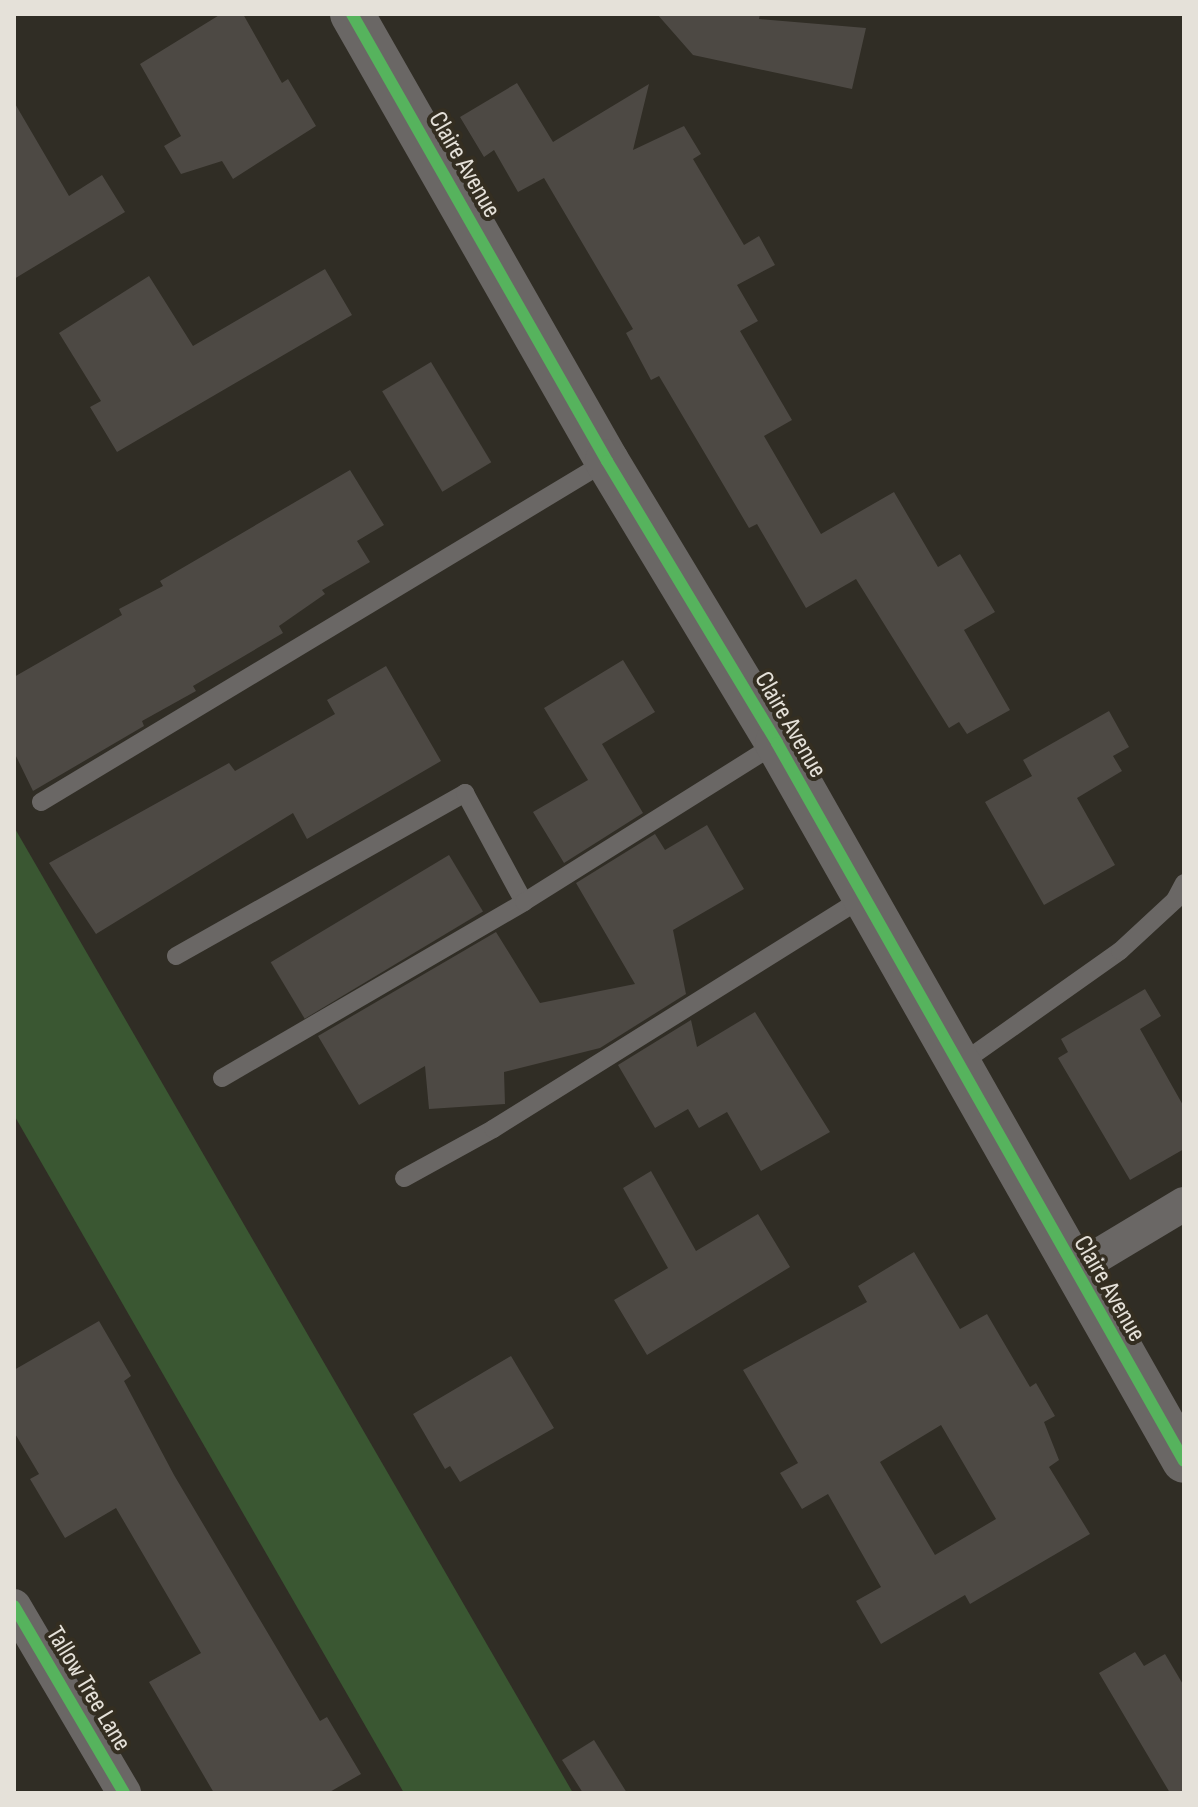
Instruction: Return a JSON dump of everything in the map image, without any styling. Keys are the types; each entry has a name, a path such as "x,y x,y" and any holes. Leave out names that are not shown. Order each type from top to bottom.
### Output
{"street":[{"name":"Claire Avenue","path":"352,14 607,461 777,743 957,1067 1184,1461"},
{"path":"1074,1270 1184,1204"},
{"name":"Tallow Tree Lane","path":"14,1606 124,1793"}],"lane":[{"path":"41,802 607,461"},
{"path":"222,1078 524,902 777,743"},
{"path":"176,956 465,793 524,902"},
{"path":"957,1067 1120,951 1175,900 1184,883"},
{"path":"404,1178 493,1129 863,898"}],"green space":[{"path":"14,827 573,1793 404,1793 14,1115"}],"building":[{"path":"221,14 243,14 282,83 288,79 316,126 233,179 222,161 181,174 164,146 181,136 140,64"},
{"path":"657,14 760,14 759,19 866,28 852,89 693,55"},
{"path":"517,83 553,142 649,84 633,150 684,126 701,154 693,159 744,245 759,236 775,265 737,285 758,321 740,331 792,420 764,436 821,534 894,492 938,567 960,554 995,612 964,630 1010,710 967,734 959,722 949,728 856,579 806,608 757,524 749,528 659,376 651,380 626,333 633,329 544,178 518,192 494,150 484,157 460,117"},
{"path":"14,102 69,196 102,175 125,212 14,279"},
{"path":"325,269 352,315 117,452 90,407 101,401 59,333 149,276 193,346"},
{"path":"431,362 491,462 442,492 382,391"},
{"path":"350,470 384,525 357,541 370,562 322,590 325,594 279,626 283,633 193,686 196,691 142,721 144,726 33,791 14,752 14,677 122,615 119,609 163,586 160,581"},
{"path":"623,660 655,712 602,744 643,813 564,863 533,812 588,780 544,708"},
{"path":"386,666 441,761 307,839 293,813 96,934 49,863 229,763 235,771 335,714 327,700"},
{"path":"1109,711 1129,747 1113,756 1122,771 1077,798 1115,865 1044,905 985,802 1032,776 1023,760"},
{"path":"707,825 744,889 673,930 686,994 600,1048 504,1072 505,1104 429,1109 425,1066 359,1105 318,1036 496,932 540,1003 635,984 576,883 655,834 665,850"},
{"path":"449,855 483,912 305,1019 271,962"},
{"path":"1145,989 1161,1016 1140,1029 1184,1107 1184,1149 1130,1180 1058,1058 1068,1052 1061,1039"},
{"path":"755,1012 830,1132 761,1171 727,1112 699,1128 688,1109 655,1128 618,1065 691,1020 697,1047"},
{"path":"651,1171 696,1251 758,1214 790,1267 647,1355 614,1300 668,1268 623,1188"},
{"path":"914,1252 960,1329 987,1314 1030,1387 1036,1383 1055,1416 1044,1422 1059,1460 1049,1467 1090,1534 970,1604 965,1595 881,1644 856,1601 881,1587 828,1494 802,1509 780,1473 798,1463 743,1370 867,1302 858,1286","holes":["941,1425 996,1519 935,1555 880,1462"]},
{"path":"99,1321 131,1376 124,1381 174,1475 320,1721 327,1717 361,1774 328,1793 214,1793 149,1682 201,1653 116,1508 65,1538 30,1479 39,1474 14,1432 14,1370"},
{"path":"511,1356 554,1428 460,1482 450,1466 445,1469 413,1414"},
{"path":"1135,1652 1144,1666 1165,1654 1184,1686 1184,1793 1170,1793 1099,1673"},
{"path":"594,1740 627,1793 583,1793 562,1760"}],"cycle path":[{"path":"352,14 607,461 777,743 1184,1461"},
{"path":"14,1606 124,1793"}]}
